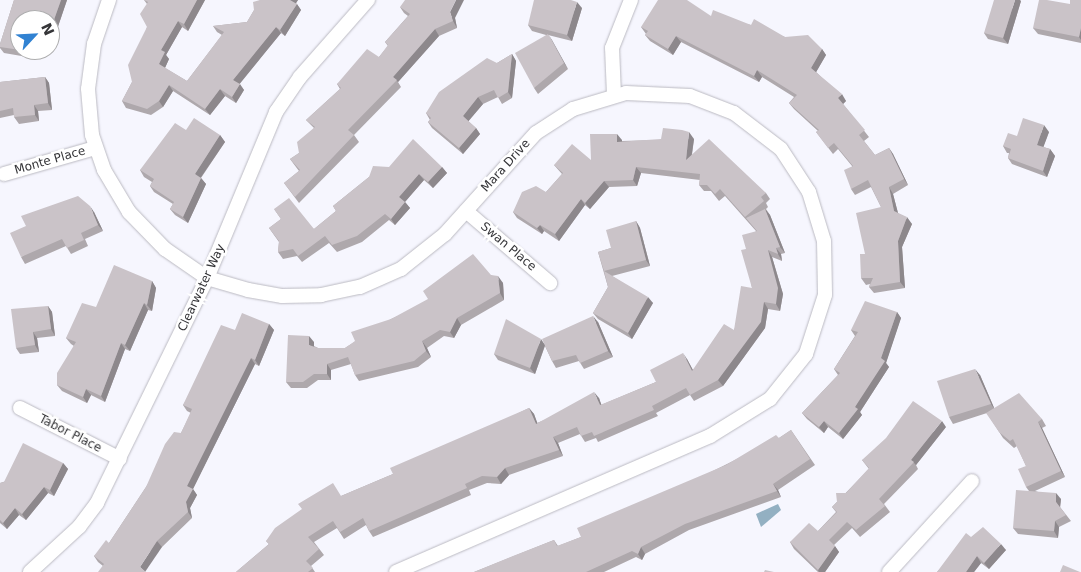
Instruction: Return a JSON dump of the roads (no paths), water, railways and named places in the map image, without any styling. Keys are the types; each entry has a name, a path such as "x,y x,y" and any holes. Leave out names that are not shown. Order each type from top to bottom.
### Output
{"street":[{"name":"Mara Drive","path":"109,0 96,33 88,78 95,148 116,191 140,225 176,258 207,278 282,296 354,289 411,262 466,211 536,133 573,109 614,95 662,92 716,104 751,123 792,163 816,206 827,258 820,316 806,354 770,399 734,424 396,572"},
{"name":"Clearwater Way","path":"30,572 88,517 120,459 207,278 280,106 368,0"},
{"path":"614,95 612,48 631,0"},
{"name":"Monte Place","path":"4,174 95,148"},
{"name":"Swan Place","path":"466,211 550,283"},
{"name":"Tabor Place","path":"20,408 120,459"},
{"path":"889,572 972,481"}],"water":[{"path":"778,504 781,510 761,527 756,514"}]}
